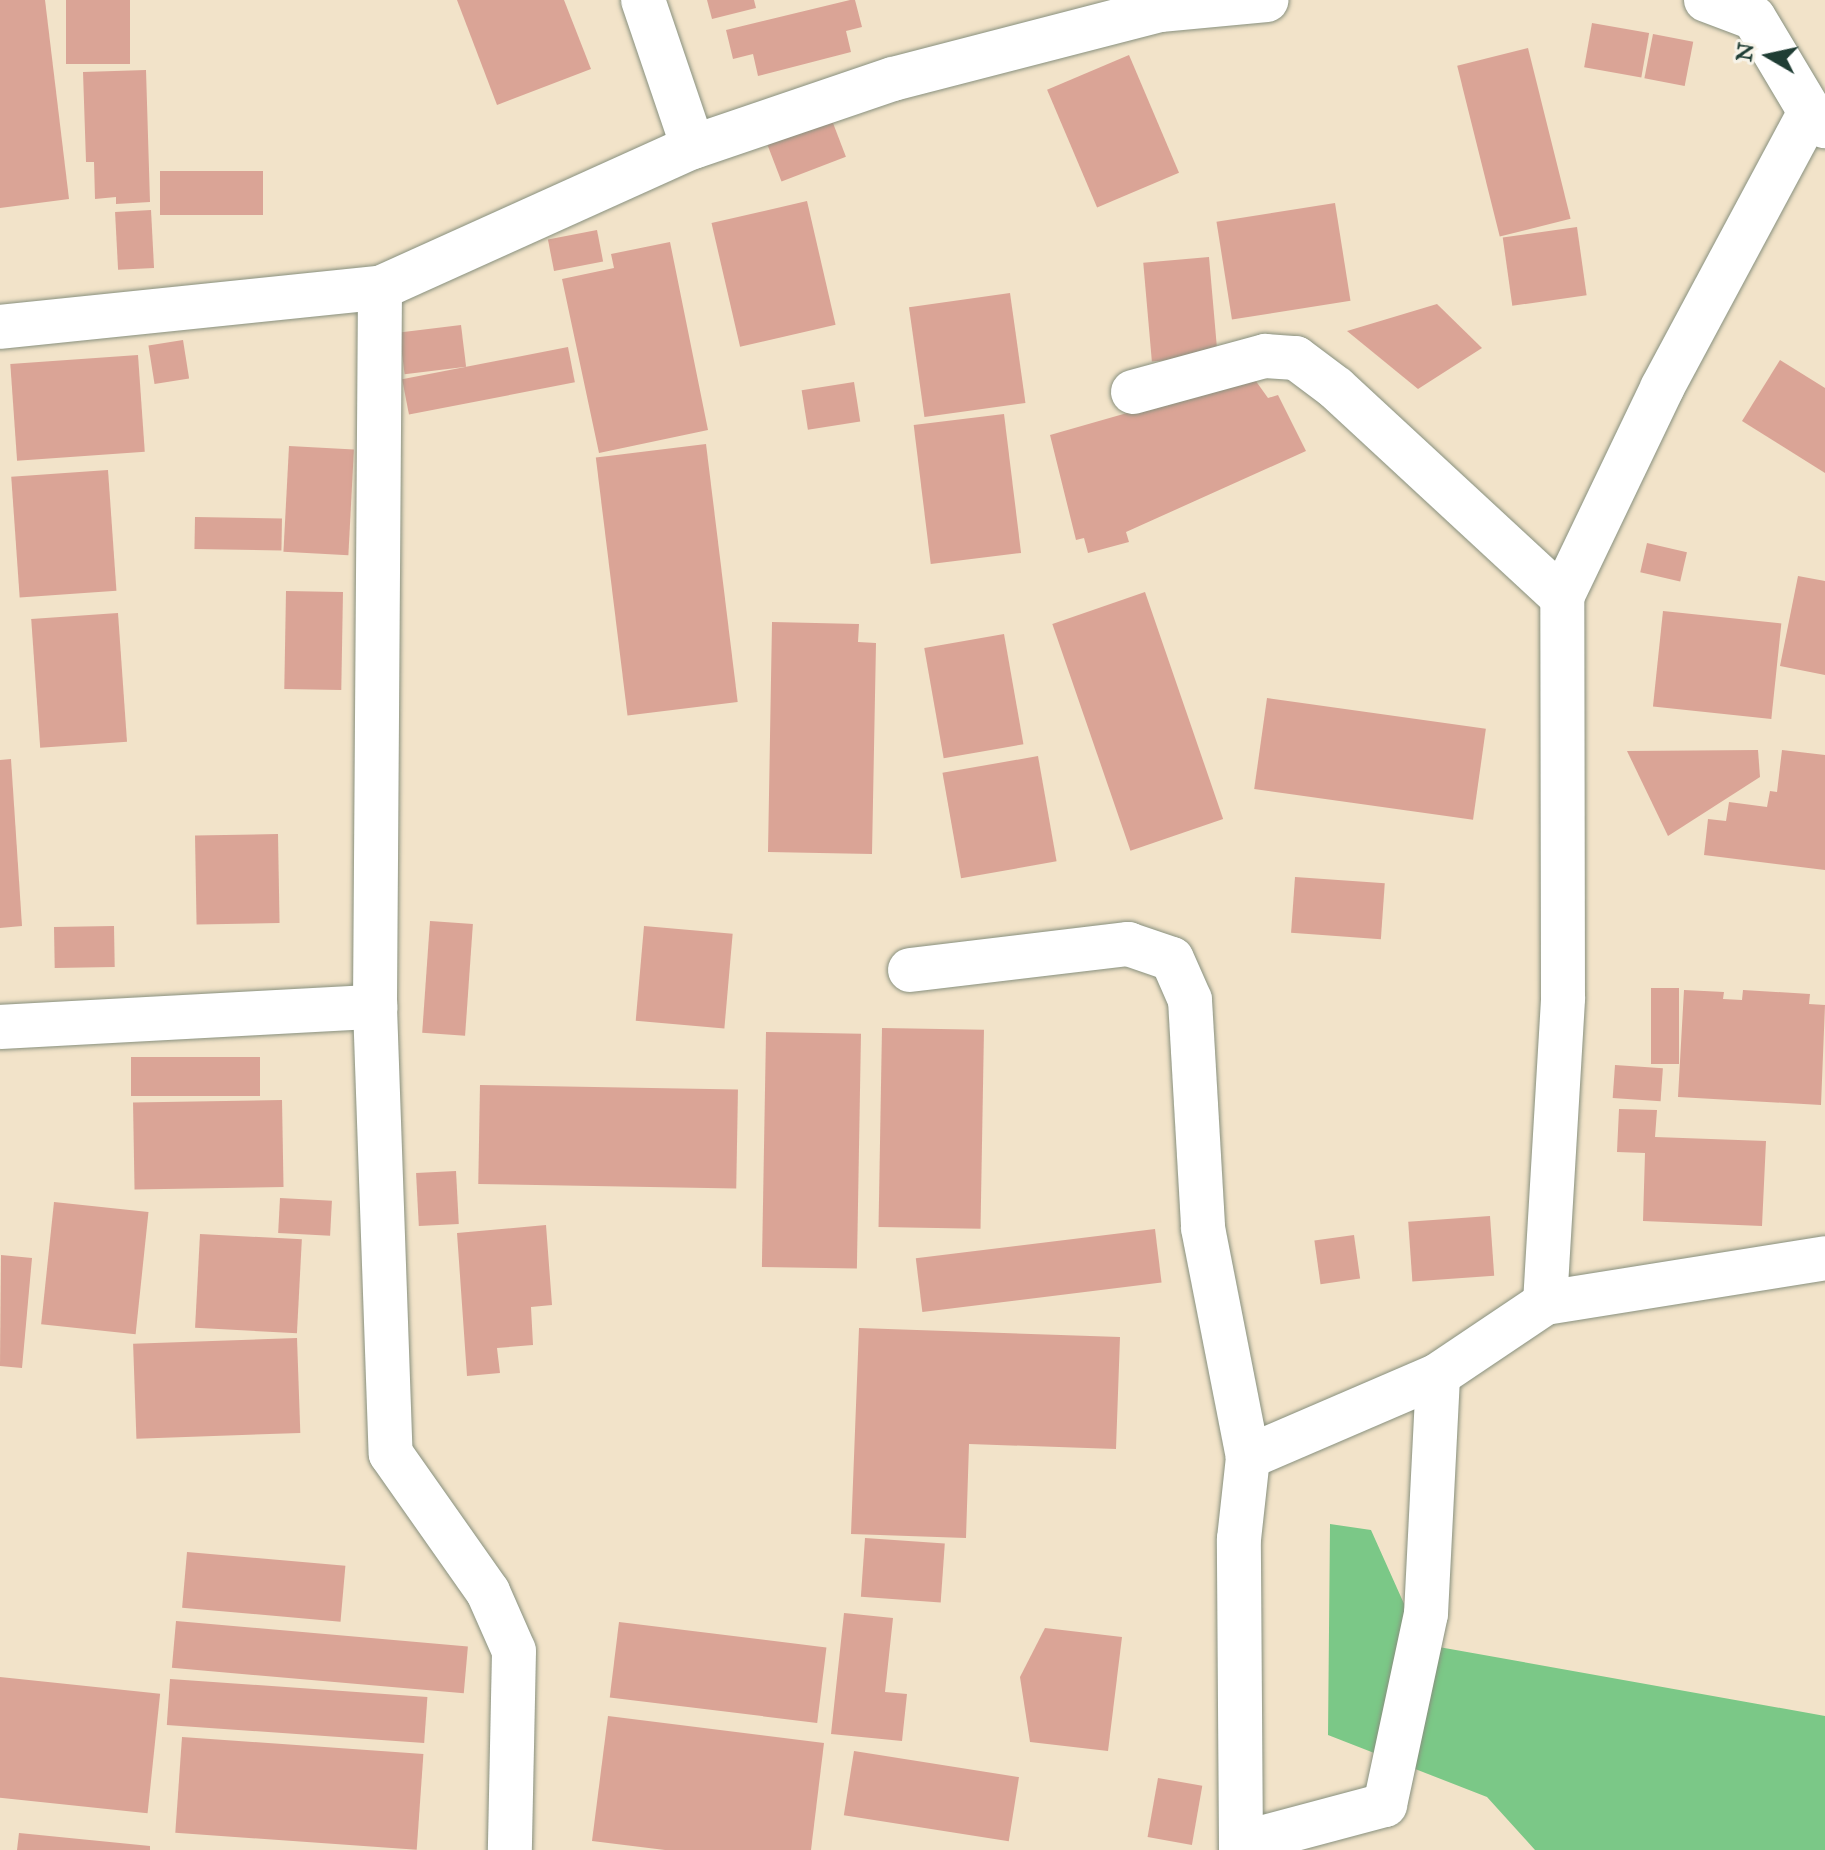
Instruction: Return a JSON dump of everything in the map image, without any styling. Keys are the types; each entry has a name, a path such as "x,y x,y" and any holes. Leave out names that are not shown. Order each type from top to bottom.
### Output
{"street":[{"path":"643,0 693,147"},
{"path":"0,327 380,288 693,147 893,79 1145,14 1267,0"},
{"path":"1545,1303 1563,998 1562,597 1662,388 1818,119 1758,9 1706,0"},
{"path":"380,288 375,1007 391,1454 488,1592 514,1651 510,1850"},
{"path":"1133,392 1265,356 1296,358 1336,388 1562,597"},
{"path":"910,970 1128,944 1172,959 1190,1000 1203,1228 1248,1457 1239,1539 1241,1847 1385,1805 1426,1614 1438,1375"},
{"path":"0,1027 375,1007"},
{"path":"1248,1457 1438,1375 1545,1303 1825,1258"}],"green space":[{"path":"1330,1524 1371,1530 1422,1644 1825,1716 1825,1850 1535,1850 1487,1797 1328,1735"}],"building":[{"path":"0,0 45,0 69,199 0,208"},
{"path":"66,0 130,0 130,64 66,64"},
{"path":"457,0 564,0 591,69 497,105"},
{"path":"707,0 754,0 756,8 712,19"},
{"path":"855,0 862,27 846,31 851,52 758,76 753,54 733,59 726,30"},
{"path":"1592,23 1649,33 1641,77 1584,67"},
{"path":"1653,34 1693,42 1685,86 1644,78"},
{"path":"1528,48 1571,219 1500,236 1457,66"},
{"path":"1129,55 1179,173 1097,208 1047,90"},
{"path":"146,70 150,202 116,204 116,197 95,199 94,162 86,162 83,72"},
{"path":"828,110 846,157 782,181 764,135"},
{"path":"160,171 263,171 263,215 160,215"},
{"path":"807,201 836,325 740,347 712,223"},
{"path":"1335,203 1350,301 1232,320 1216,222"},
{"path":"151,210 154,268 118,270 115,212"},
{"path":"1577,227 1587,295 1512,306 1503,237"},
{"path":"597,230 603,261 554,271 548,240"},
{"path":"670,242 708,430 599,453 562,279 614,268 611,254"},
{"path":"1209,257 1218,356 1152,361 1143,263"},
{"path":"1010,293 1025,403 924,417 909,307"},
{"path":"1437,304 1482,348 1418,389 1347,331"},
{"path":"461,325 466,367 405,374 399,333"},
{"path":"183,340 189,379 155,384 148,345"},
{"path":"568,347 575,382 409,415 402,379"},
{"path":"138,355 145,452 17,461 10,364"},
{"path":"1780,360 1825,388 1825,473 1742,421"},
{"path":"1253,377 1268,398 1278,395 1306,451 1126,532 1129,542 1088,553 1084,538 1076,540 1050,435"},
{"path":"854,382 860,422 808,430 802,390"},
{"path":"1004,414 1021,553 931,564 914,425"},
{"path":"706,444 738,702 628,716 596,458"},
{"path":"289,446 354,449 348,555 283,552"},
{"path":"108,470 116,591 20,597 11,477"},
{"path":"195,517 282,519 281,551 194,549"},
{"path":"1647,543 1687,552 1680,581 1640,572"},
{"path":"1798,576 1825,581 1825,675 1780,666"},
{"path":"286,591 343,592 341,690 284,689"},
{"path":"1145,592 1223,819 1130,851 1052,624"},
{"path":"1663,611 1781,623 1771,719 1653,706"},
{"path":"118,613 127,742 40,748 31,619"},
{"path":"772,622 859,624 858,642 876,643 872,854 768,852"},
{"path":"1004,634 1023,744 944,758 924,648"},
{"path":"1267,698 1486,729 1473,820 1254,789"},
{"path":"1758,750 1760,777 1668,836 1627,751"},
{"path":"1782,750 1825,755 1825,870 1704,855 1708,819 1726,821 1729,802 1767,807 1770,791 1777,792"},
{"path":"1038,756 1057,861 961,878 942,773"},
{"path":"11,759 22,926 0,928 0,760"},
{"path":"278,834 280,923 197,924 195,835"},
{"path":"1295,877 1385,883 1381,939 1291,933"},
{"path":"430,921 473,924 465,1036 422,1033"},
{"path":"114,926 115,967 55,968 54,927"},
{"path":"644,926 733,934 724,1028 636,1021"},
{"path":"1651,988 1679,988 1679,1064 1651,1064"},
{"path":"1684,990 1724,992 1723,999 1742,1000 1743,990 1810,994 1809,1004 1825,1005 1821,1105 1678,1097"},
{"path":"882,1028 984,1030 981,1229 879,1227"},
{"path":"766,1032 861,1034 857,1269 762,1267"},
{"path":"131,1057 260,1057 260,1096 131,1096"},
{"path":"1615,1065 1663,1068 1661,1101 1613,1098"},
{"path":"480,1085 738,1090 736,1188 478,1184"},
{"path":"282,1100 284,1187 135,1190 133,1103"},
{"path":"1619,1109 1657,1110 1655,1137 1766,1141 1762,1226 1643,1221 1645,1153 1617,1152"},
{"path":"456,1171 459,1224 419,1226 416,1173"},
{"path":"280,1198 332,1201 330,1236 278,1233"},
{"path":"54,1202 148,1212 136,1334 41,1324"},
{"path":"1490,1216 1494,1276 1412,1282 1408,1222"},
{"path":"546,1225 552,1305 531,1307 533,1345 497,1348 500,1373 467,1376 457,1233"},
{"path":"1155,1229 1162,1283 922,1312 916,1258"},
{"path":"200,1234 302,1239 297,1333 195,1328"},
{"path":"1354,1235 1360,1279 1321,1284 1314,1241"},
{"path":"1,1255 32,1258 22,1368 0,1366"},
{"path":"859,1328 1120,1337 1116,1449 969,1444 966,1538 851,1534"},
{"path":"297,1338 300,1433 136,1439 133,1344"},
{"path":"865,1538 945,1544 941,1602 861,1597"},
{"path":"187,1552 345,1566 341,1622 182,1608"},
{"path":"844,1613 893,1618 885,1692 907,1694 902,1741 831,1734"},
{"path":"176,1621 468,1647 464,1693 172,1668"},
{"path":"619,1622 826,1647 817,1723 610,1697"},
{"path":"1045,1628 1122,1637 1108,1751 1030,1742 1020,1677"},
{"path":"0,1677 160,1694 148,1813 0,1798"},
{"path":"170,1679 427,1697 424,1743 167,1725"},
{"path":"608,1716 824,1743 811,1850 665,1850 592,1841"},
{"path":"182,1737 423,1754 417,1850 175,1833"},
{"path":"854,1751 1019,1777 1009,1841 844,1815"},
{"path":"1158,1778 1202,1786 1192,1845 1148,1837"},
{"path":"19,1833 150,1846 150,1850 17,1850"}]}
